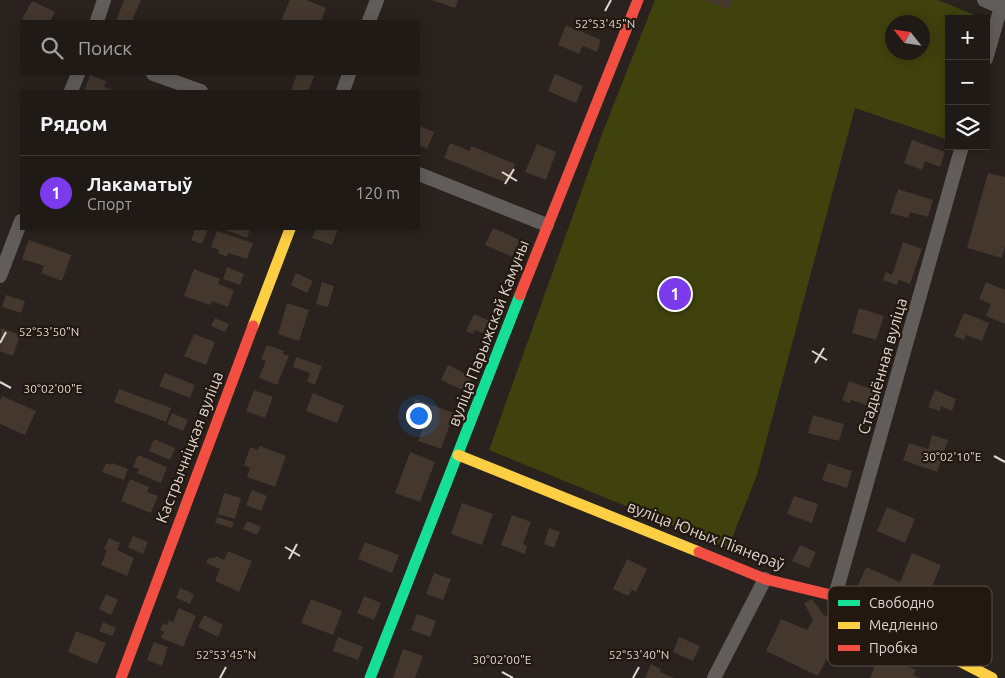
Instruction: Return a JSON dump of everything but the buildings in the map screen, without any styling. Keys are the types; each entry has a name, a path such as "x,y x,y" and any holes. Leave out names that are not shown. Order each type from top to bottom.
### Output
{"street":[{"path":"97,20 104,0"},
{"path":"369,20 377,0"},
{"name":"вуліца Парыжскай Камуны","path":"370,678 547,225 638,0"},
{"path":"984,0 1003,5 990,46"},
{"path":"71,90 78,75"},
{"path":"156,75 197,90"},
{"path":"342,90 349,75"},
{"name":"Стадыённая вуліца","path":"838,586 961,150"},
{"path":"420,174 547,225"},
{"path":"0,276 20,224"},
{"name":"Кастрычніцкая вуліца","path":"121,678 290,230"},
{"name":"вуліца Юных Піянераў","path":"458,455 765,579 828,594"},
{"path":"714,678 765,579"},
{"name":"вуліца Юных Піянераў","path":"969,666 992,678"}],"shaded area":[{"path":"655,0 938,0 974,15 945,15 945,139 855,108 757,475 728,548 489,450 602,134"}],"traffic: fast":[{"path":"370,678 520,295"}],"traffic: slow":[{"path":"253,326 290,230"},
{"path":"458,455 699,552"},
{"path":"969,666 992,678"}],"traffic: jam":[{"path":"520,295 638,0"},
{"path":"121,678 253,326"},
{"path":"699,552 765,579 828,594"}],"place":[{"name":"Лакаматыў","path":"675,294"}]}
